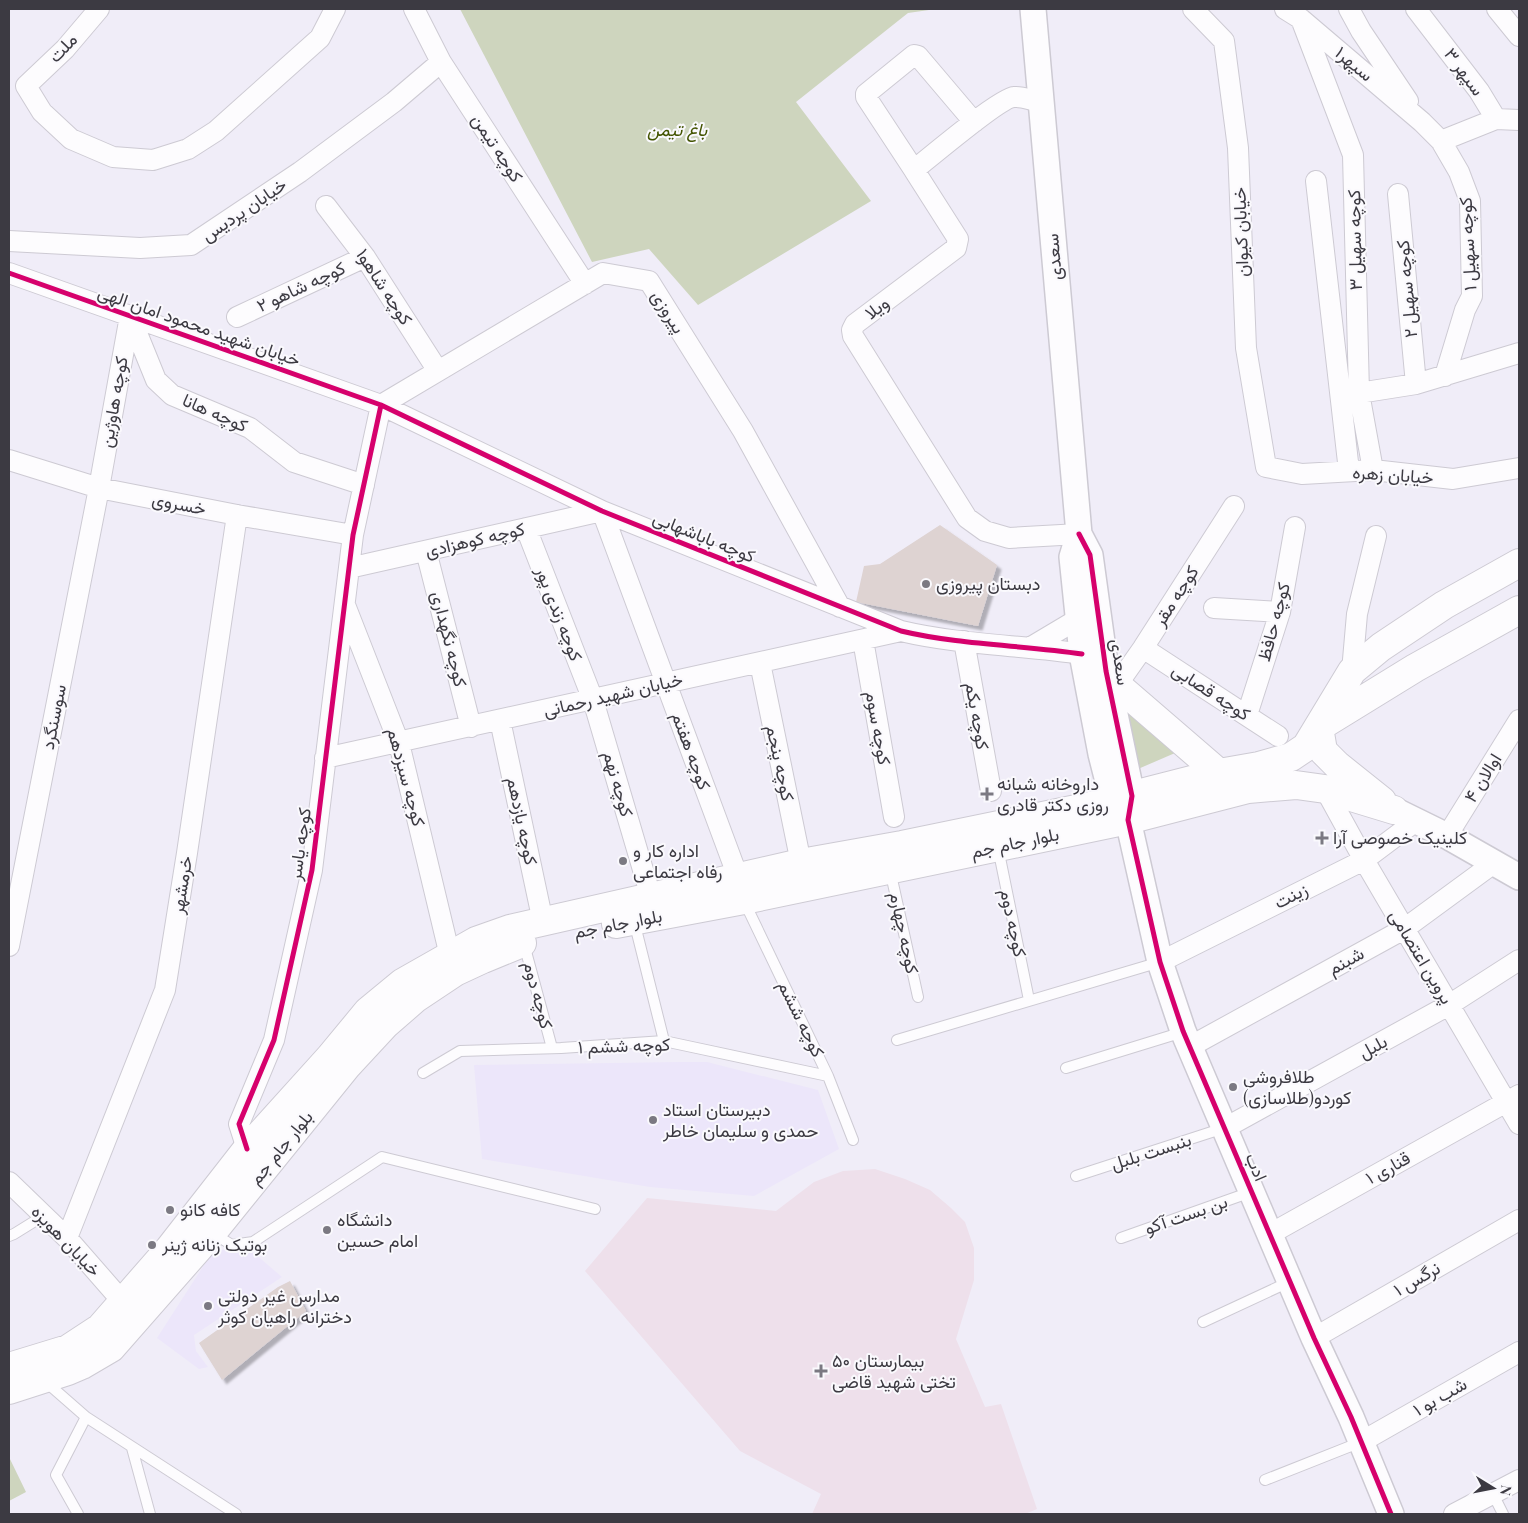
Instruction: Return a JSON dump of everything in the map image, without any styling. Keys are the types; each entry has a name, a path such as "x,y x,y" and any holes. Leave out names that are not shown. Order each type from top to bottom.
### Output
{"main road":[{"name":"بلوار جام جم","path":"9,1367 68,1349 100,1328 169,1249 247,1148 330,1058 368,1011 402,983 476,940 510,929 651,897 741,888 890,869 997,847 1219,773 1260,766 1291,757 1306,747 1352,672 1381,646 1444,605 1519,563"},
{"path":"1405,815 1337,765 1323,751 1319,727 1415,668 1519,610"},
{"path":"1111,678 1219,773"},
{"name":"بلوار جام جم","path":"9,1390 43,1380 82,1365 110,1348 136,1321 212,1233 347,1066 385,1025 416,998 455,972 483,959 523,943 634,920 741,888 802,863 1124,805 1248,789 1296,785 1325,789 1405,815"}],"street":[{"name":"ملت","path":"17,84 65,49 99,9"},
{"path":"17,84 70,139 113,157 153,160 188,149 216,131 320,38 335,9"},
{"name":"کوچه تیمن","path":"414,9 441,62 585,284"},
{"name":"سعدی","path":"1033,9 1079,534 1072,557 1082,654 1101,754 1124,805"},
{"name":"خیابان کیوان","path":"1193,9 1224,41 1238,148 1246,348 1266,467"},
{"path":"1349,9 1361,31 1422,122"},
{"name":"سپهر ۳","path":"1416,9 1479,91 1496,119"},
{"path":"1497,9 1519,36"},
{"name":"سپهر۱","path":"1293,14 1422,122"},
{"name":"کوچه سهیل ۳","path":"1293,14 1353,155 1359,393 1373,470"},
{"path":"974,122 918,56 914,55 866,94 866,97 914,170 974,122 1012,97 1041,102"},
{"name":"خیابان پردیس","path":"9,241 140,248 191,245 300,172 394,102 441,62"},
{"path":"1441,141 1496,119 1519,120"},
{"name":"کوچه سهیل ۱","path":"1422,122 1441,141 1459,172 1470,201 1472,296 1465,310 1445,376"},
{"name":"ویلا","path":"914,170 958,239 958,244 956,248 855,324 852,330 853,336 967,518 986,531 1009,538 1079,534"},
{"name":"کوچه سهیل ۳","path":"1316,181 1349,471"},
{"name":"کوچه سهیل ۲","path":"1398,194 1416,384"},
{"name":"کوچه شاهو۱","path":"326,206 365,257 438,371"},
{"name":"کوچه شاهو ۲","path":"237,317 365,257"},
{"name":"خیابان شهید محمود امان الهی","path":"9,273 381,405"},
{"name":"پیروزی","path":"381,405 603,273 650,281 743,431 840,607"},
{"name":"کوچه هانا","path":"130,316 156,380 172,395 250,428 294,462 364,485"},
{"name":"کوچه هاوژین","path":"99,488 130,316"},
{"path":"1359,393 1416,384 1519,353"},
{"name":"کوچه باباشهابی","path":"381,405 602,511 901,631 928,637 1082,654"},
{"name":"کوچه یاسر","path":"247,1148 239,1124 274,1040 312,870 353,534 381,405"},
{"name":"خسروی","path":"9,460 99,488 238,515 353,534"},
{"name":"خیابان زهره","path":"1266,467 1302,474 1373,470 1453,479 1519,468"},
{"name":"سوسنگرد","path":"9,946 99,488"},
{"name":"کوچه مقر","path":"1111,678 1143,648 1234,506"},
{"name":"کوچه کوهزادی","path":"348,568 602,511"},
{"name":"کوچه هفتم","path":"602,511 741,888"},
{"name":"خرمشهر","path":"67,1238 165,990 238,515"},
{"name":"کوچه حافظ","path":"1247,715 1280,612 1295,527"},
{"name":"کوچه زندی پور","path":"526,528 593,700"},
{"name":"سعدی","path":"1079,534 1090,554 1111,678 1124,805"},
{"path":"1352,672 1357,614 1376,536"},
{"name":"کوچه نگهداری","path":"426,551 472,727"},
{"name":"کوچه سیزدهم","path":"344,604 400,743 450,956"},
{"path":"1214,608 1280,612"},
{"path":"1032,647 1078,619"},
{"name":"خیابان شهید رحمانی","path":"325,758 400,743 901,631"},
{"name":"کوچه سوم","path":"863,640 894,817"},
{"name":"کوچه یکم","path":"964,641 991,791"},
{"name":"کوچه قصابی","path":"1143,648 1278,736"},
{"name":"کوچه پنجم","path":"760,663 802,863"},
{"name":"کوچه نهم","path":"593,700 651,897"},
{"name":"کوچه یازدهم","path":"500,720 543,922"},
{"name":"اوالان ۴","path":"1447,836 1519,720"},
{"name":"پروین اعتصامی","path":"1325,789 1364,860 1449,1005 1513,1099 1519,1124"},
{"name":"ادب","path":"1124,805 1160,962 1187,1039 1251,1192 1391,1514"},
{"path":"1405,815 1447,836 1519,877"},
{"name":"زینت","path":"1160,962 1364,860 1405,815"},
{"name":"شبنم","path":"1187,1039 1404,929 1494,863"},
{"name":"بلبل","path":"1225,1128 1449,1005 1519,960"},
{"name":"قناری ۱","path":"1270,1234 1513,1099"},
{"name":"خیابان هویزه","path":"9,1182 67,1238 122,1301"},
{"name":"نرگس ۱","path":"1314,1338 1519,1220"},
{"name":"شب بو ۱","path":"1361,1442 1519,1352"},
{"path":"1454,1514 1519,1480"}],"lane":[{"name":"کوچه دوم","path":"997,847 1029,1000"},
{"name":"کوچه چهارم","path":"890,869 918,997"},
{"name":"کوچه ششم","path":"741,888 828,1076 853,1140"},
{"path":"634,920 664,1041"},
{"name":"کوچه دوم","path":"523,943 552,1048"},
{"path":"897,1040 1160,962"},
{"path":"1066,1068 1187,1039"},
{"name":"کوچه ششم ۱","path":"423,1072 460,1051 552,1048 664,1041 828,1076"},
{"name":"بنبست بلبل","path":"1076,1176 1225,1128"},
{"path":"212,1233 232,1245 253,1242 382,1157 595,1209"},
{"name":"بن بست آکو","path":"1121,1238 1251,1192"},
{"path":"9,1236 43,1216"},
{"path":"1203,1322 1290,1282"},
{"path":"43,1380 86,1417 230,1513"},
{"path":"78,1514 56,1474 86,1417"},
{"path":"1266,1480 1361,1442"},
{"path":"132,1448 150,1514"},
{"path":"1492,1494 1503,1514"}],"shaded area":[{"name":"دبیرستان استاد حمدی و سلیمان خاطر","path":"707,1062 818,1090 839,1149 754,1196 650,1187 482,1159 474,1065"},
{"name":"بیمارستان ۵۰ تختی شهید قاضی","path":"875,1169 930,1190 965,1222 974,1248 974,1280 956,1339 985,1407 1001,1404 1037,1509 1025,1514 812,1514 821,1494 740,1451 585,1271 647,1198 776,1211 814,1182 843,1171"},
{"name":"مدارس غیر دولتی دخترانه راهیان کوثر","path":"247,1247 282,1277 194,1335 196,1351 208,1367 199,1369 157,1338 213,1251"}],"green space":[{"name":"باغ تیمن","path":"460,9 936,9 908,13 796,102 871,201 698,305 649,249 592,262"},
{"path":"1128,711 1182,750 1138,769"},
{"path":"9,1457 26,1492 9,1501"}],"building":[{"name":"دبستان پیروزی","path":"940,525 997,565 978,626 856,602 864,566 880,564"},
{"path":"290,1281 306,1311 222,1380 199,1343 278,1287"}],"cycle path":[{"path":"9,273 381,405 602,511 901,631 968,642 1082,654"},
{"path":"247,1149 239,1124 274,1040 312,870 353,535 381,405"},
{"path":"1079,534 1090,555 1106,671 1132,796 1128,820 1160,962 1183,1031 1314,1338 1351,1417 1391,1514"}],"place":[{"name":"دبستان پیروزی","path":"926,584"},
{"name":"داروخانه شبانه روزی دکتر قادری","path":"987,794"},
{"name":"کلینیک خصوصی آرا","path":"1322,838"},
{"name":"اداره کار و رفاه اجتماعی","path":"623,861"},
{"name":"طلافروشی کوردو(طلاسازی)","path":"1233,1087"},
{"name":"دبیرستان استاد حمدی و سلیمان خاطر","path":"653,1120"},
{"name":"کافه کانو","path":"170,1210"},
{"name":"دانشگاه امام حسین","path":"327,1230"},
{"name":"بوتیک زنانه ژینر","path":"152,1245"},
{"name":"مدارس غیر دولتی دخترانه راهیان کوثر","path":"208,1306"},
{"name":"بیمارستان ۵۰ تختی شهید قاضی","path":"821,1371"}]}
